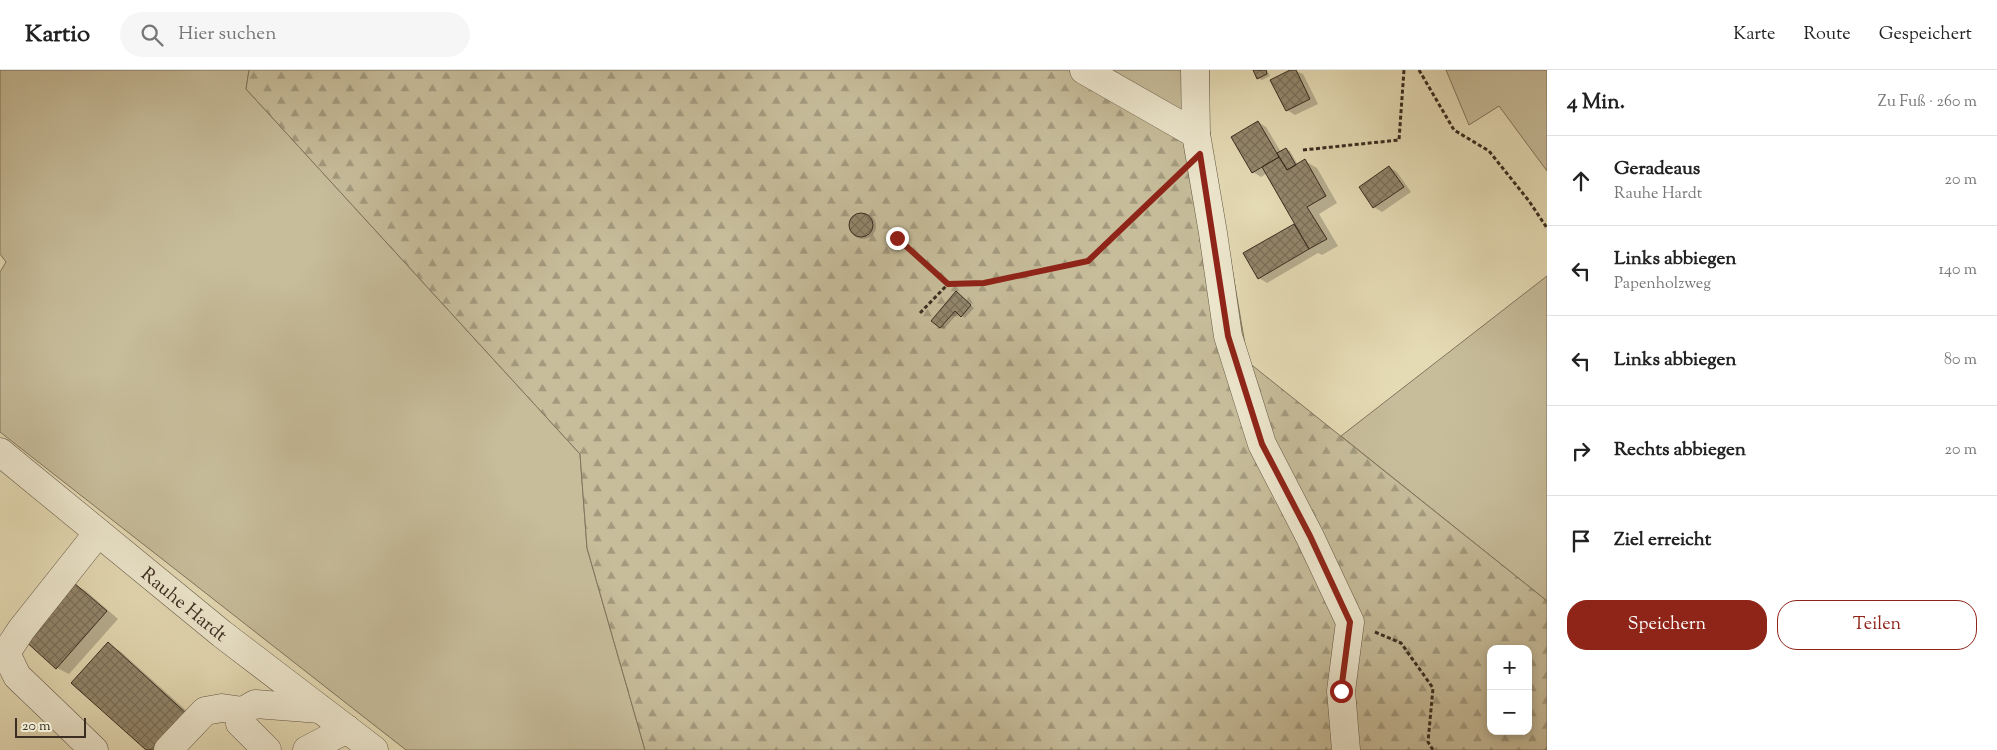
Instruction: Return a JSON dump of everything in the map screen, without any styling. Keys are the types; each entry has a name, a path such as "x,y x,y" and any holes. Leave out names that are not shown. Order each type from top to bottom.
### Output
{"street":[{"path":"1084,70 1198,144"},
{"path":"1195,70 1198,144 1228,336 1262,444 1310,536 1350,622 1341,691 1346,750"},
{"name":"Rauhe Hardt","path":"0,452 222,634 374,750"},
{"path":"94,750 17,676 6,653 21,630 98,533"},
{"path":"168,750 205,711 222,708 243,711 255,704 320,709"},
{"path":"243,711 240,723 267,750"},
{"path":"307,750 347,729"}],"path":[{"path":"1303,150 1399,140 1404,70"},
{"path":"1419,70 1454,130 1488,151 1529,201 1547,228"},
{"path":"897,238 948,284 984,283 1088,261 1198,144"},
{"path":"920,313 948,284"},
{"path":"1350,622 1401,643 1433,688 1428,742 1432,750"}],"green space":[{"path":"0,70 249,70 246,89 580,454 587,548 645,750 406,750 0,432 0,272 6,262 0,254"},
{"path":"249,70 1091,70 1209,133 1248,362 1547,601 1547,750 645,750 587,548 580,454 246,89"},
{"path":"1091,70 1209,70 1209,133"},
{"path":"1446,70 1547,70 1547,171 1499,106 1469,125"},
{"path":"1547,276 1547,601 1341,436"}],"building":[{"path":"1253,70 1266,70 1267,74 1257,79"},
{"path":"1290,70 1296,70 1310,99 1286,111 1270,80"},
{"path":"1258,121 1279,157 1252,173 1231,137"},
{"path":"1286,148 1296,165 1287,170 1277,153"},
{"path":"1279,157 1287,170 1305,159 1326,196 1307,207 1327,239 1309,249 1262,167"},
{"path":"1389,166 1404,187 1373,208 1359,187"},
{"path":"861,213 870,216 873,225 870,234 861,237 852,234 849,225 852,216"},
{"path":"1294,224 1309,249 1258,279 1243,253"},
{"path":"956,291 971,305 961,317 955,311 940,328 931,321"},
{"path":"74,583 107,611 56,669 23,639"},
{"path":"108,642 188,715 156,750 146,750 71,683"}],"route":[{"path":"897,238 948,284 984,283 1088,261 1200,154 1228,336 1262,444 1331,578 1350,622 1341,691"}]}
